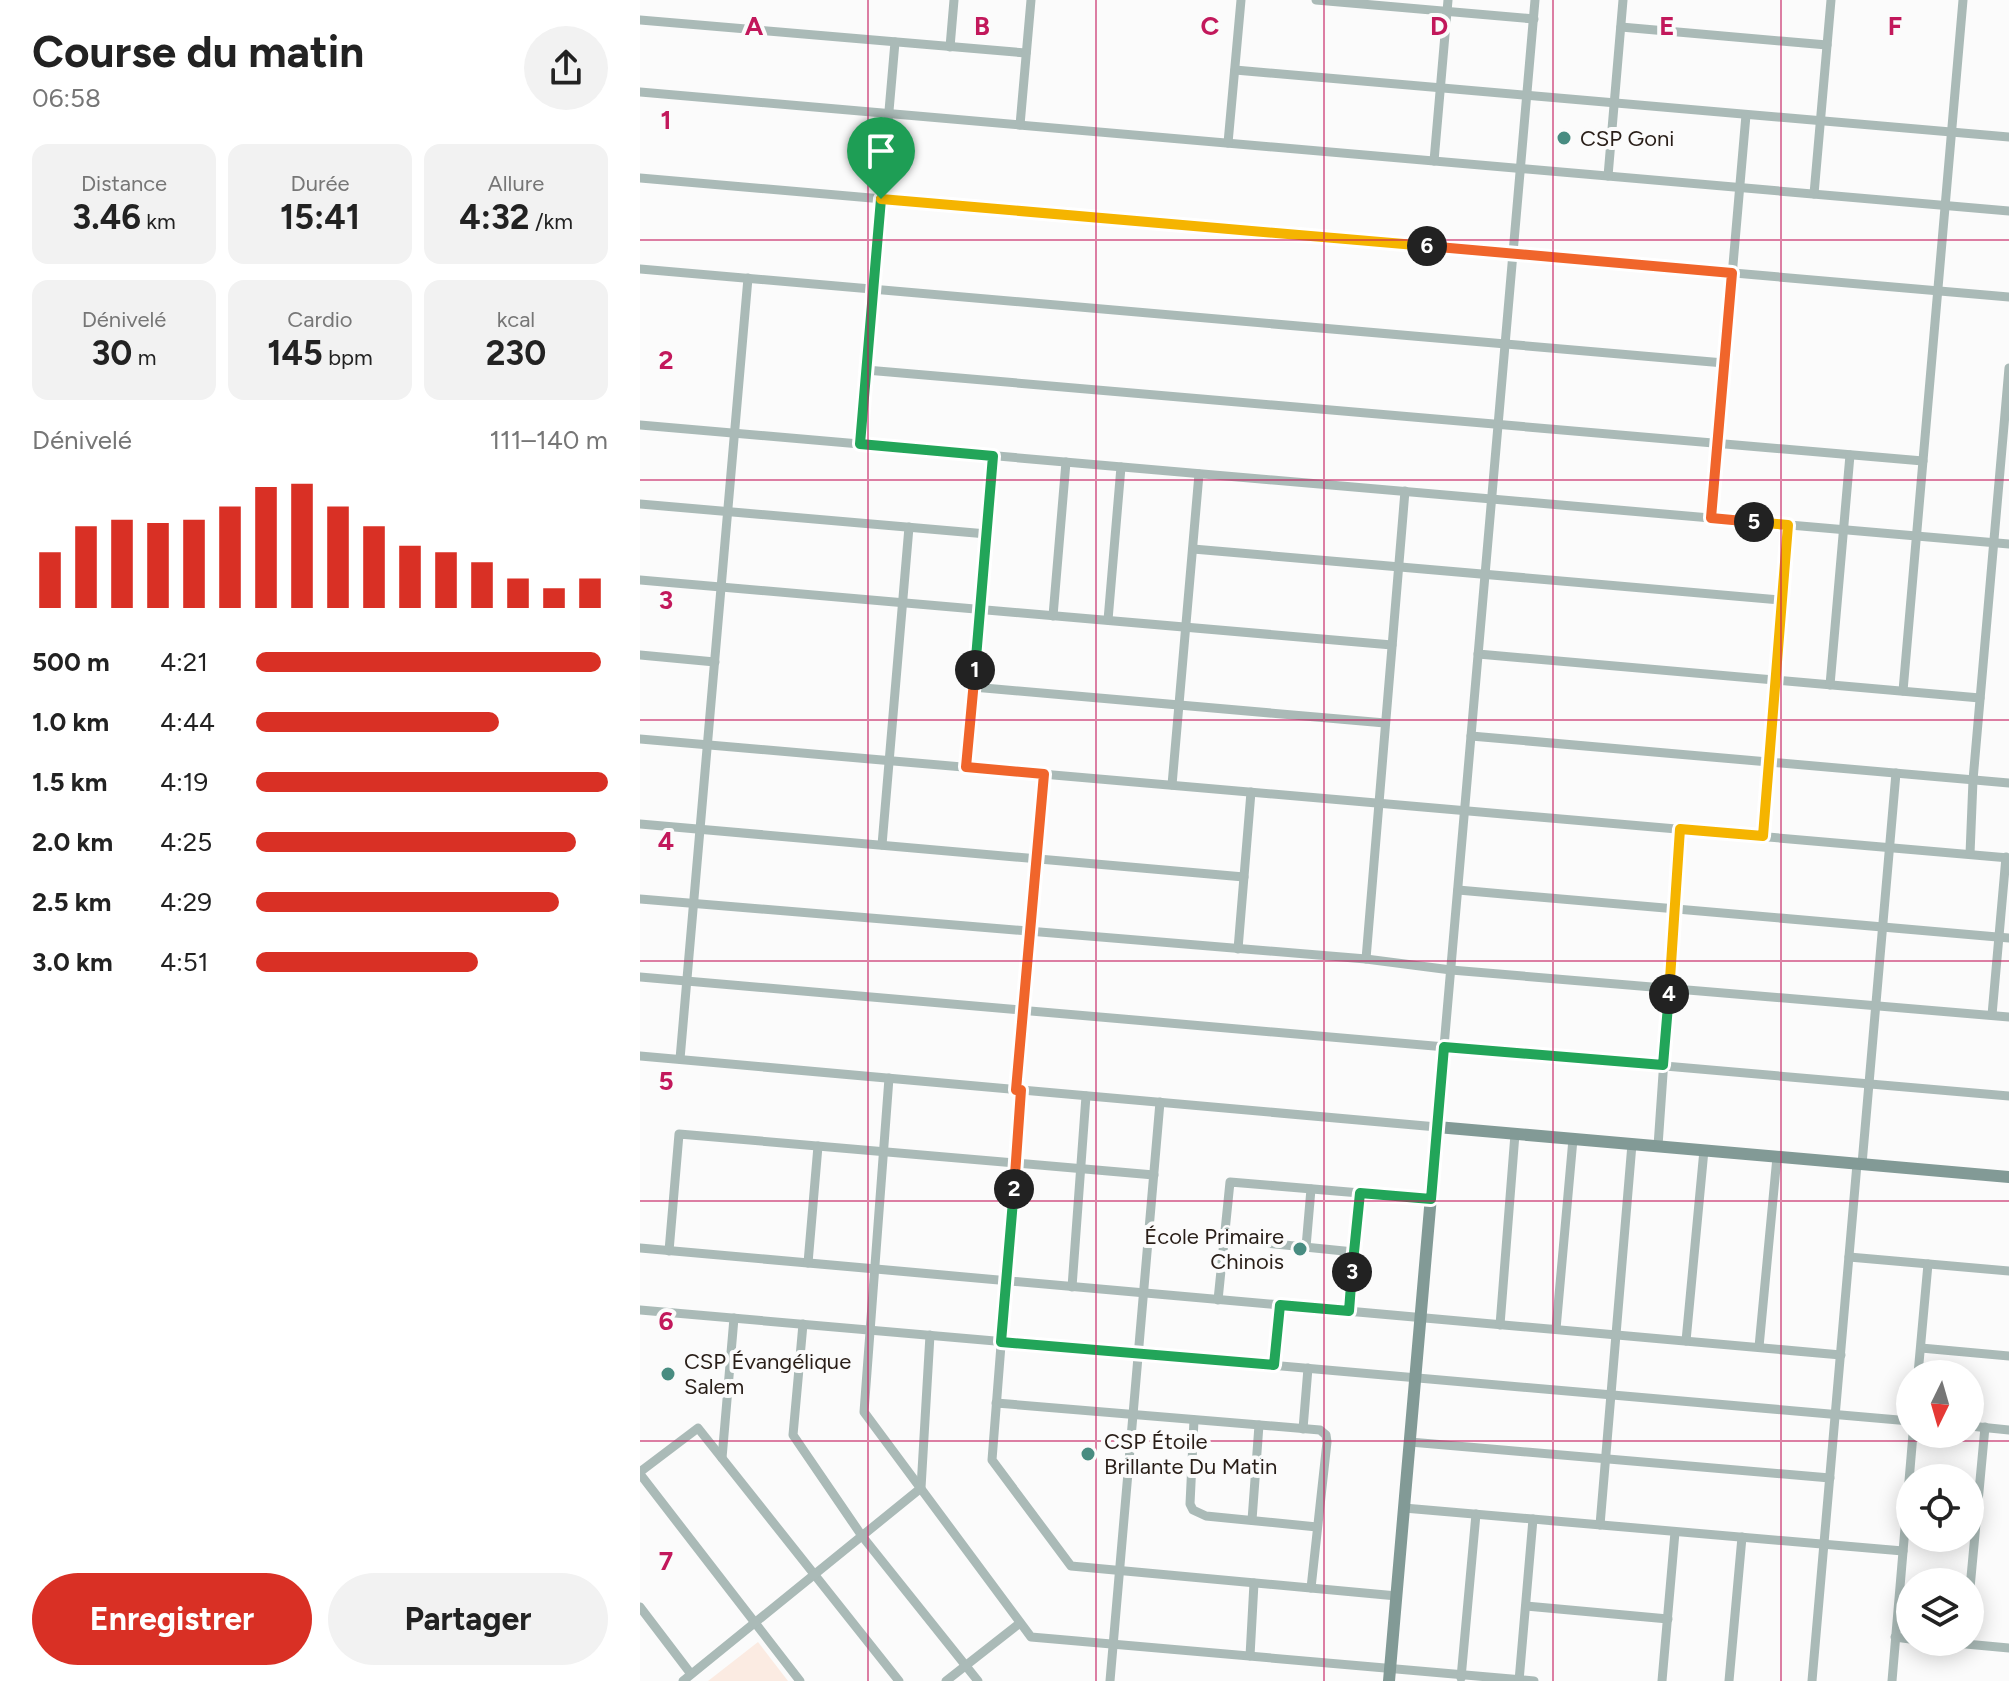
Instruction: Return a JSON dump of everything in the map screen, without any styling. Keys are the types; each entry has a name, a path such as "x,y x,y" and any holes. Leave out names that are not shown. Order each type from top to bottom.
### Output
{"street":[{"path":"950,47 954,0"},
{"path":"1020,125 1031,0"},
{"path":"1228,143 1241,0"},
{"path":"1316,0 1534,19"},
{"path":"1434,161 1448,0"},
{"path":"1390,1675 1535,0"},
{"path":"1608,176 1623,0"},
{"path":"1814,194 1831,0"},
{"path":"1903,691 1963,0"},
{"path":"640,20 1026,53"},
{"path":"1621,27 1827,45"},
{"path":"860,444 895,42"},
{"path":"1235,70 2009,137"},
{"path":"640,92 2009,211"},
{"path":"1711,518 1746,115"},
{"path":"640,178 2009,297"},
{"path":"640,269 1724,363"},
{"path":"680,1059 748,278"},
{"path":"1970,854 1973,780 2009,368"},
{"path":"866,370 1923,461"},
{"path":"640,425 2009,544"},
{"path":"1830,685 1850,455"},
{"path":"966,767 993,456"},
{"path":"1053,616 1066,462"},
{"path":"1108,620 1121,467"},
{"path":"1172,785 1199,474"},
{"path":"1366,959 1405,491"},
{"path":"640,504 987,534"},
{"path":"1763,836 1788,525"},
{"path":"882,845 909,527"},
{"path":"1193,549 1781,600"},
{"path":"640,580 1392,645"},
{"path":"1478,654 1980,698"},
{"path":"640,655 715,662"},
{"path":"973,687 1385,723"},
{"path":"1471,736 2009,783"},
{"path":"640,739 2008,858 2004,937 1992,1015"},
{"path":"1812,1681 1896,773"},
{"path":"1044,774 1023,1010 1016,1163 992,1460 1071,1566 1397,1596"},
{"path":"1238,949 1251,792"},
{"path":"640,824 1244,877"},
{"path":"1658,1146 1680,829"},
{"path":"1458,890 2004,937"},
{"path":"640,899 1366,959 1451,970 2009,1017"},
{"path":"640,977 2009,1096"},
{"path":"640,1056 2009,1177"},
{"path":"889,1078 864,1412 1031,1637 1250,1656 1390,1675 1534,1681"},
{"path":"1072,1287 1086,1096"},
{"path":"1110,1681 1160,1102"},
{"path":"669,1251 679,1134 1154,1175"},
{"path":"1500,1325 1515,1134"},
{"path":"1556,1329 1573,1139"},
{"path":"1600,1525 1632,1144"},
{"path":"808,1263 818,1146"},
{"path":"1686,1341 1704,1150"},
{"path":"1759,1347 1777,1157"},
{"path":"1218,1300 1230,1182 1431,1199"},
{"path":"1306,1247 1311,1189"},
{"path":"1349,1311 1360,1193"},
{"path":"1224,1239 1354,1252"},
{"path":"640,1248 1841,1355"},
{"path":"1849,1257 2009,1271"},
{"path":"1920,1360 1928,1264"},
{"path":"1274,1365 1280,1305"},
{"path":"640,1310 1896,1420"},
{"path":"722,1458 734,1318"},
{"path":"803,1324 793,1435 862,1536 978,1681"},
{"path":"641,1611 687,1678 921,1488 930,1335"},
{"path":"1921,1348 2009,1356"},
{"path":"1303,1429 1308,1368"},
{"path":"996,1403 1320,1430 1326,1435 1311,1588"},
{"path":"1194,1420 1190,1504 1193,1510 1206,1516 1317,1527"},
{"path":"1252,1520 1259,1425"},
{"path":"1972,1568 1985,1427 2009,1430"},
{"path":"800,1681 640,1473 698,1428 899,1681"},
{"path":"1410,1442 1830,1478"},
{"path":"1404,1508 1896,1550"},
{"path":"1461,1678 1476,1514"},
{"path":"1519,1680 1533,1519"},
{"path":"1662,1681 1675,1532"},
{"path":"1729,1681 1742,1537"},
{"path":"1892,1681 1903,1552"},
{"path":"1250,1656 1254,1583"},
{"path":"1526,1606 1668,1619"},
{"path":"946,1681 1020,1623"},
{"path":"1984,1645 2009,1648"}],"shaded area":[{"path":"758,1642 788,1681 708,1681"}],"place":[{"name":"CSP Goni","path":"1564,138"},
{"name":"École Primaire Chinois","path":"1300,1249"},
{"name":"CSP Évangélique Salem","path":"668,1374"},
{"name":"CSP Étoile Brillante Du Matin","path":"1088,1454"}],"route":[{"path":"881,199 1732,273 1711,518 1788,525 1763,836 1680,829 1663,1065 1444,1047 1431,1199 1360,1193 1349,1311 1280,1305 1274,1365 1001,1342 1021,1090 1016,1090 1044,774 966,767 993,456 860,444 881,199"}]}
